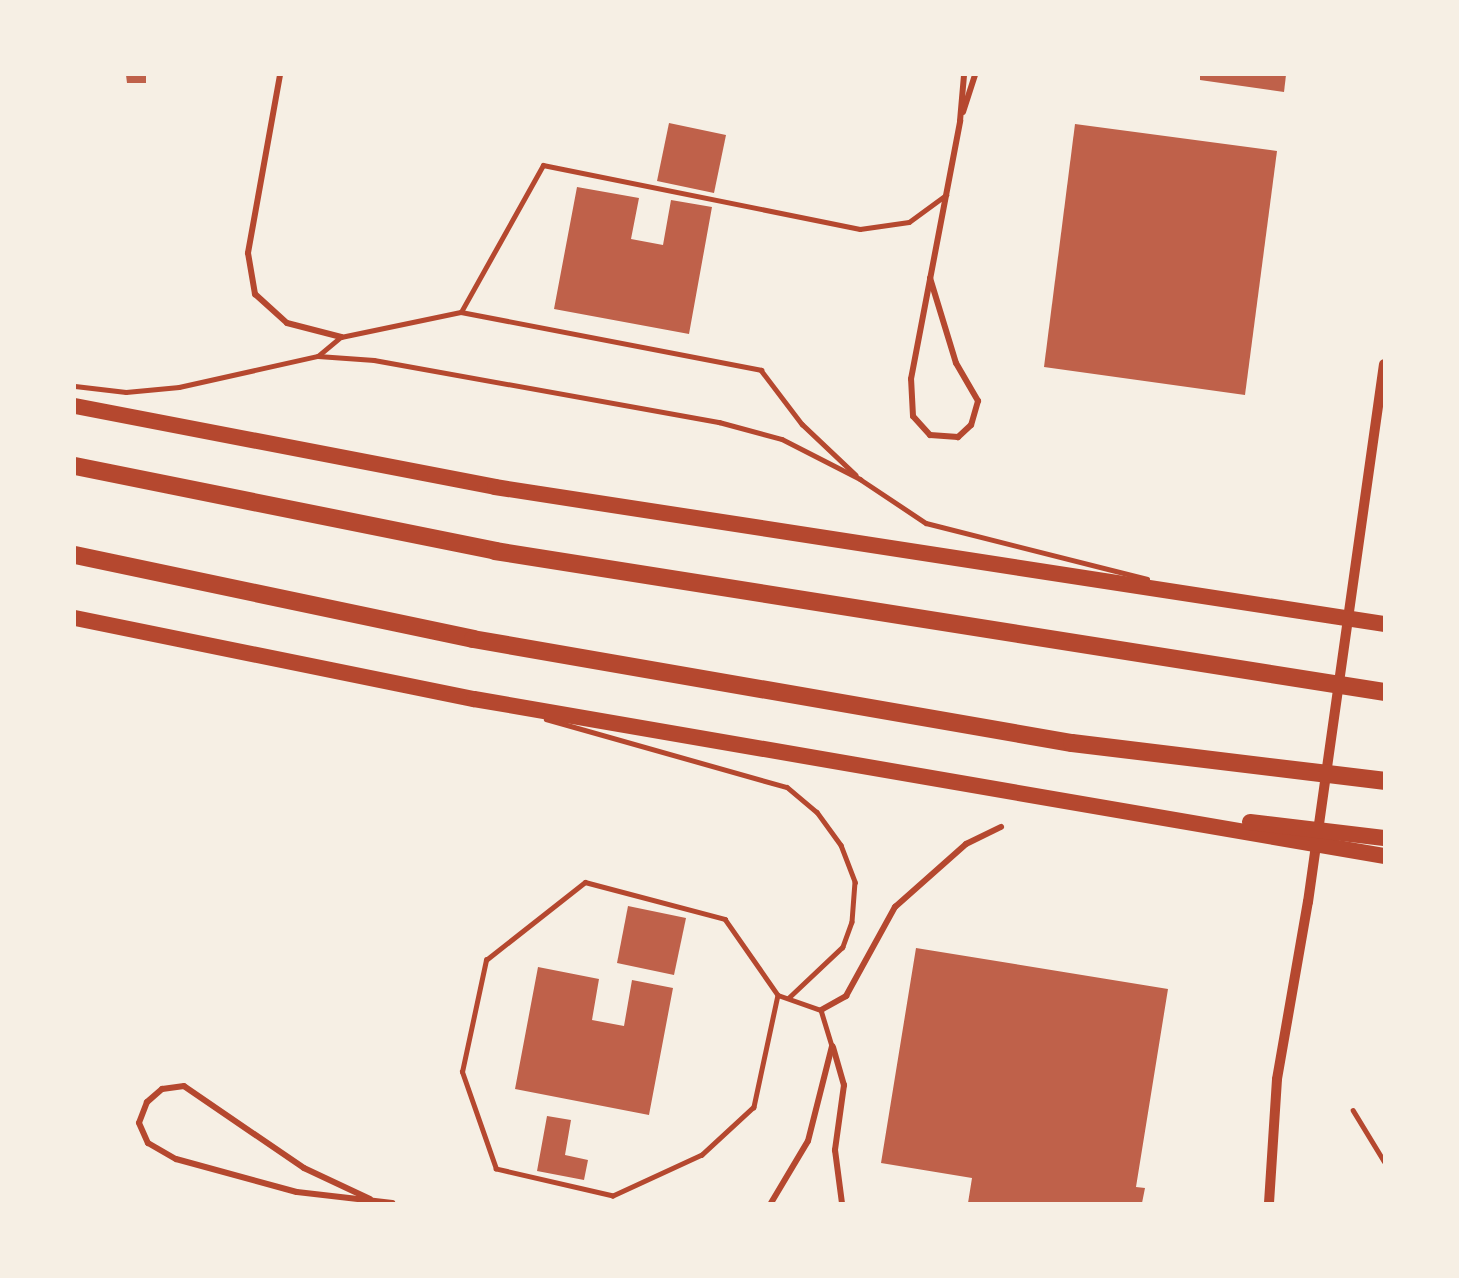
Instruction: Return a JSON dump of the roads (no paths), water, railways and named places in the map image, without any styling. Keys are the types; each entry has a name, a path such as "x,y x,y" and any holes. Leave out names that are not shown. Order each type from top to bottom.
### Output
{"highway":[{"path":"75,406 495,487 1254,607 1384,624"},
{"path":"75,466 495,551 1384,692"},
{"path":"75,555 473,639 1037,737 1384,781"},
{"path":"75,618 474,699 1384,856"},
{"path":"1058,800 1384,838"}],"street":[{"path":"280,75 248,253 255,294 287,323 341,337"},
{"path":"930,278 956,363 978,401 971,425 958,437 930,435 914,416 911,379 930,278 960,121 964,75"},
{"path":"960,121 975,75"},
{"path":"1269,1203 1277,1079 1308,902 1384,364"},
{"path":"821,1010 846,996 895,907 966,844 1000,827"},
{"path":"771,1203 808,1141 832,1046"},
{"path":"832,1046 844,1084 835,1150 842,1203"},
{"path":"370,1199 304,1168 184,1086 162,1089 147,1102 139,1123 148,1143 176,1159 297,1192 392,1203"}],"lane":[{"path":"461,312 543,165 860,229 909,222 946,195"},
{"path":"318,356 341,337 461,312 761,370 802,424 860,479"},
{"path":"75,386 126,392 179,387 318,356 374,360 719,422 782,439 860,479 926,523 1254,607"},
{"path":"474,699 787,787 817,812 841,845 855,882 852,922 843,947 789,998"},
{"path":"778,995 754,1107 702,1155 613,1196 496,1169 462,1072 486,960 585,882 725,919 778,995 821,1010 832,1046"},
{"path":"1353,1110 1384,1161"}]}
